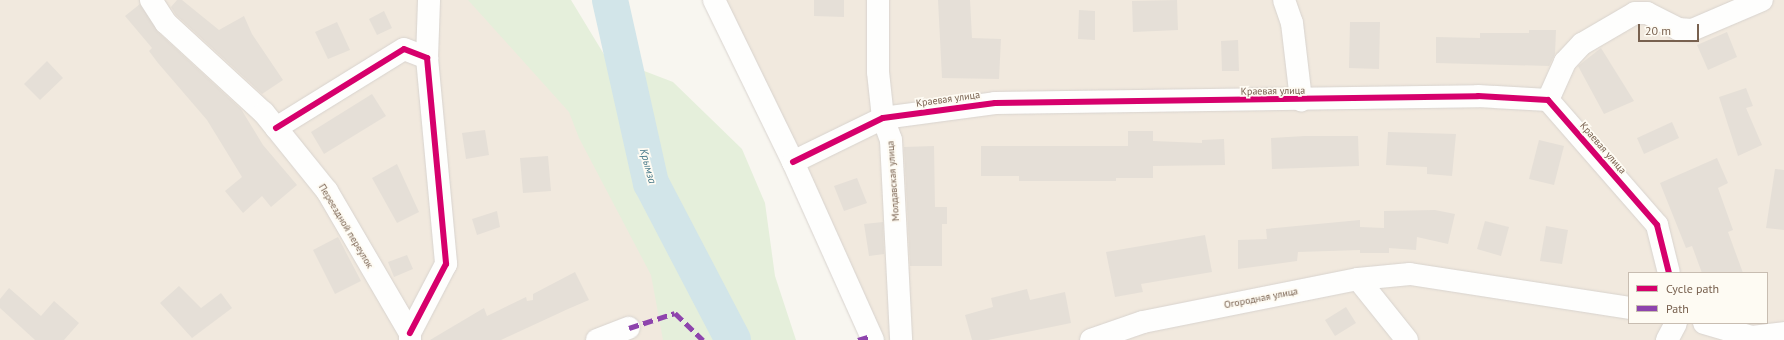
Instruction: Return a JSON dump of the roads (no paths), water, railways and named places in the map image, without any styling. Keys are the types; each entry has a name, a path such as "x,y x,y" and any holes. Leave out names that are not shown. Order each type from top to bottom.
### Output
{"street":[{"name":"Переездной переулок","path":"151,0 166,23 276,128 327,191 410,337"},
{"path":"410,337 446,264 427,58 429,0"},
{"path":"714,0 793,162 873,340"},
{"name":"Молдавская улица","path":"878,0 883,118 891,140 901,340"},
{"path":"1284,0 1292,23 1297,89 1301,100"},
{"path":"1548,100 1566,62 1582,44 1635,13 1647,13 1678,29 1692,30 1762,0"},
{"path":"276,128 404,49 427,58"},
{"name":"Краевая улица","path":"793,162 883,118 995,103 1301,100 1478,96 1548,100 1657,225 1669,272"},
{"name":"Огородная улица","path":"1091,340 1143,322 1358,279 1410,274 1628,308"},
{"path":"1358,279 1406,340"},
{"path":"1667,340 1675,324"},
{"path":"1694,324 1723,340"},
{"path":"1707,324 1752,337 1784,333"},
{"path":"597,340 630,328"}],"waterway":[{"name":"Крымза","path":"610,0 651,183 733,340"}]}
